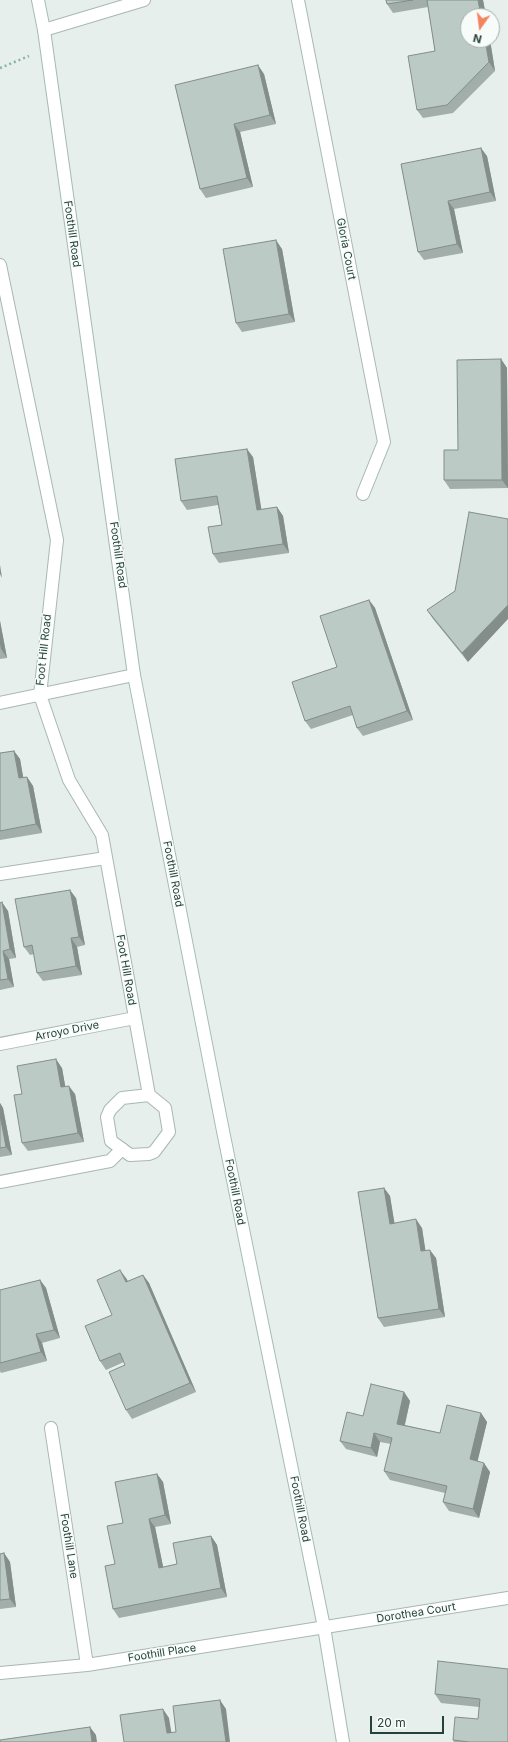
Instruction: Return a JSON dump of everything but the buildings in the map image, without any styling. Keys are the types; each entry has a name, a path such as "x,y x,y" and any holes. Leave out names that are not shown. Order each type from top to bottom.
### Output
{"street":[{"name":"Foothill Road","path":"38,0 44,30 134,675 223,1131 324,1628 343,1742"},
{"path":"44,30 144,0"},
{"name":"Gloria Court","path":"298,0 384,442 363,494"},
{"name":"Foot Hill Road","path":"0,265 57,540 40,695 69,780 102,835 149,1095"},
{"path":"0,703 134,675"},
{"path":"0,874 106,858"},
{"name":"Arroyo Drive","path":"0,1044 135,1018"},
{"path":"149,1095 165,1108 169,1132 154,1152 149,1154 130,1155 122,1149 111,1141 107,1117 110,1110 122,1098 149,1095"},
{"path":"0,1182 110,1161 122,1149"},
{"name":"Foothill Lane","path":"51,1428 87,1665"},
{"name":"Dorothea Court","path":"324,1628 508,1598"},
{"name":"Foothill Place","path":"0,1673 87,1665 324,1628"}],"path":[{"path":"0,68 46,50"}]}
